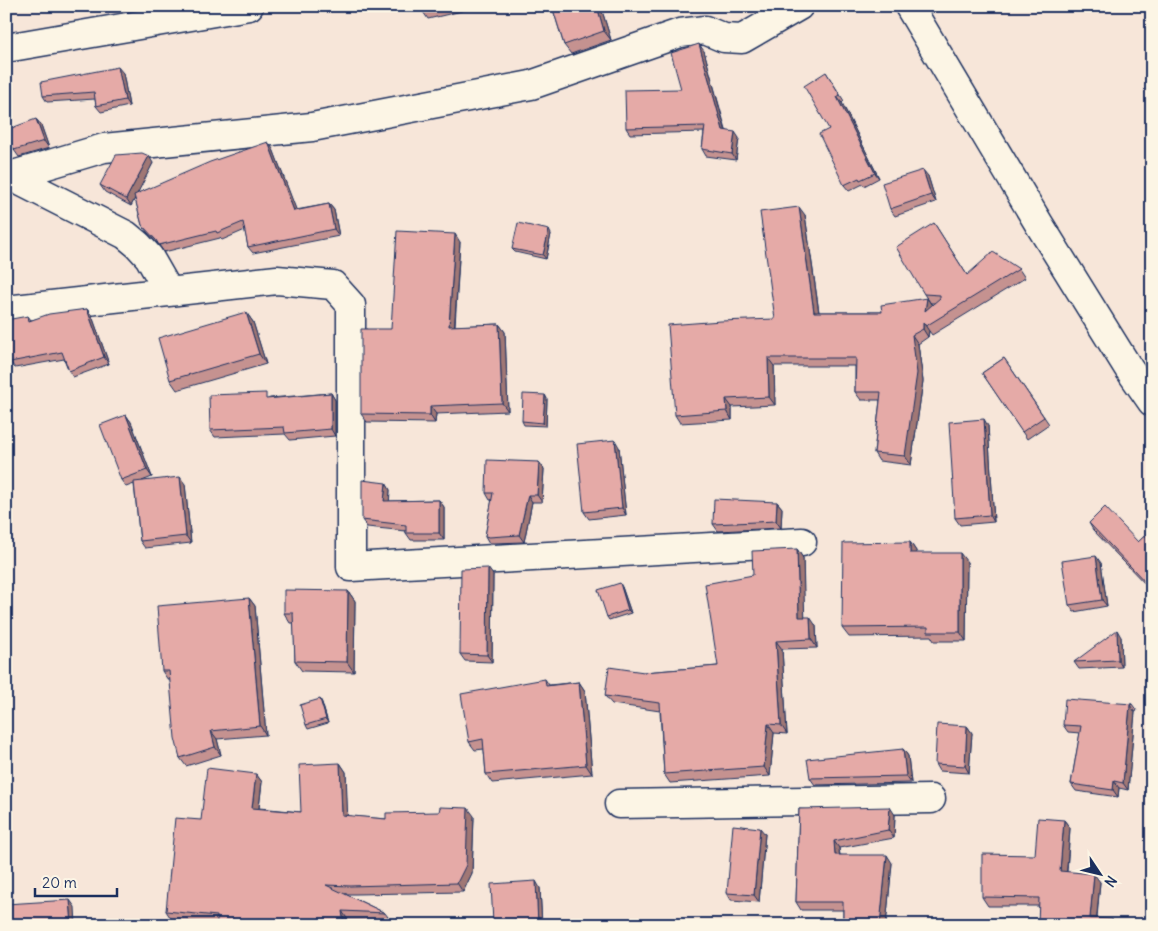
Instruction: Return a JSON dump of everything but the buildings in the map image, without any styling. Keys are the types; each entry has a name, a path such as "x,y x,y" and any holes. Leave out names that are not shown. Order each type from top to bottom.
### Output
{"street":[{"path":"6,48 249,6"},
{"path":"8,175 104,148 312,127 531,85 680,33 705,30 724,38 742,39 800,6"},
{"path":"909,6 1044,232 1129,369 1152,402"},
{"path":"8,175 126,236 149,257 170,292"},
{"path":"6,310 277,280 333,285 351,305 351,568 802,542"},
{"path":"619,804 931,799"}]}
